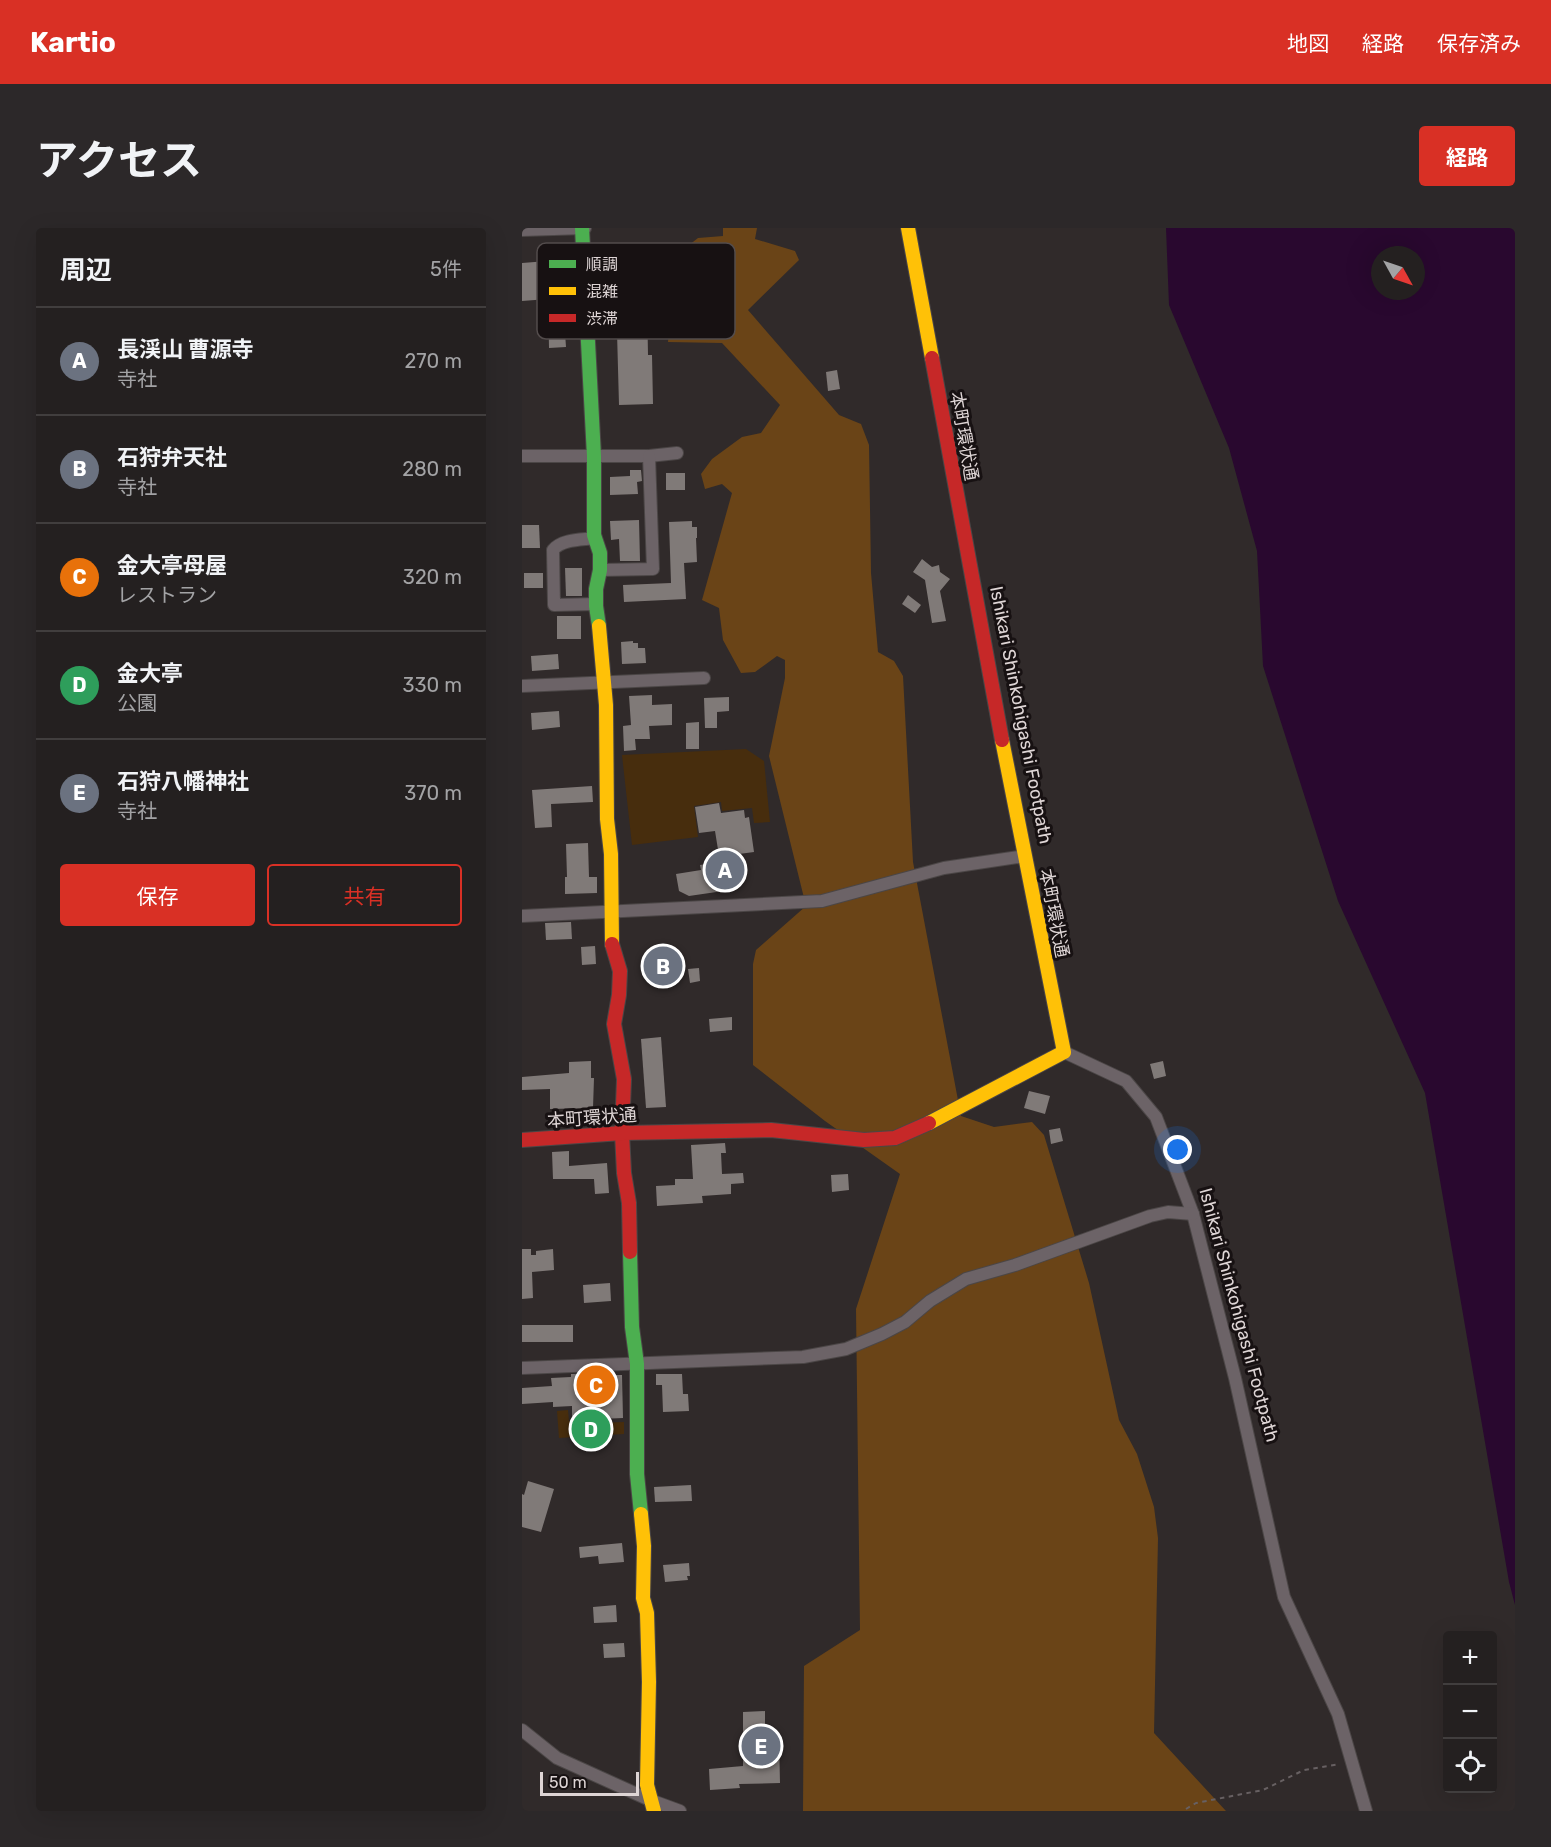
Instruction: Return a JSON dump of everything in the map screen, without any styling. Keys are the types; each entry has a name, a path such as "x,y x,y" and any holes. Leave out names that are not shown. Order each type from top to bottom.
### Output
{"street":[{"path":"522,230 584,228 585,243"},
{"name":"本町環状通","path":"522,1140 622,1133 771,1130 864,1140 895,1138 919,1128 1064,1052 1025,856 908,228"},
{"path":"589,339 595,538 600,554 597,604 604,682 607,819 613,912 611,939 620,971 614,1024 624,1079 622,1133 628,1203 632,1327 637,1364 637,1474 644,1546 643,1598 647,1613 649,1682 648,1785 652,1805"},
{"path":"522,456 649,456 677,453"},
{"path":"600,570 653,569 649,456"},
{"path":"595,538 556,545 553,550 554,605 597,604"},
{"path":"522,686 704,678"},
{"path":"522,916 822,901 944,867 1025,856"},
{"path":"1064,1052 1126,1081 1156,1117 1193,1214 1235,1378 1284,1597 1338,1714 1366,1811"},
{"path":"522,1368 803,1357 846,1349 905,1322 930,1301 966,1279 1015,1265 1150,1216 1168,1212 1193,1214"},
{"path":"522,1731 557,1758 652,1805 680,1811"}],"path":[{"path":"1186,1809 1196,1803 1263,1790 1304,1770 1352,1761"}],"shaded area":[{"path":"723,228 757,228 755,239 795,251 799,260 748,310 839,415 861,424 869,445 871,573 878,652 894,661 903,676 913,862 961,1116 994,1127 1032,1122 1044,1135 1089,1283 1119,1420 1137,1454 1154,1507 1158,1538 1154,1733 1226,1811 803,1811 804,1666 860,1630 856,1309 900,1174 825,1121 753,1065 753,964 756,950 806,906 769,756 785,678 785,660 777,656 755,672 741,673 723,640 719,608 702,600 732,493 722,484 705,489 701,474 712,459 742,437 761,433 780,405 722,343 668,342 668,339 735,339 735,243 692,243 698,238 723,236"},
{"path":"1166,228 1515,228 1515,1605 1509,1582 1425,1093 1338,901 1263,666 1257,551 1229,448 1169,305"},
{"path":"746,749 764,761 770,822 754,823 752,808 722,811 721,802 694,806 698,837 632,845 622,755"},
{"path":"568,1410 569,1421 595,1419 597,1423 624,1422 624,1434 559,1438 557,1411"}],"building":[{"path":"537,262 537,300 522,301 522,263"},
{"path":"549,339 565,339 566,347 549,348"},
{"path":"617,339 648,339 648,355 652,355 653,404 619,405"},
{"path":"837,370 840,389 828,391 826,372"},
{"path":"630,470 641,470 642,481 637,482 638,494 610,495 610,477 630,476"},
{"path":"666,473 685,473 685,490 666,490"},
{"path":"639,520 640,561 620,561 619,539 611,540 610,521"},
{"path":"692,521 692,527 697,527 697,562 684,563 686,599 624,602 623,585 671,583 669,522"},
{"path":"522,525 539,525 540,548 522,548"},
{"path":"922,559 932,567 939,565 940,572 950,579 940,591 946,621 932,623 925,580 913,572"},
{"path":"565,568 582,568 582,596 566,596"},
{"path":"524,573 543,573 543,588 524,588"},
{"path":"908,595 921,605 915,613 902,604"},
{"path":"557,616 581,616 581,639 557,639"},
{"path":"633,641 633,643 638,643 638,648 645,648 646,663 622,664 621,642"},
{"path":"558,654 559,669 532,671 531,656"},
{"path":"652,695 652,705 672,704 672,725 649,726 650,739 635,739 636,750 624,751 623,726 631,725 629,696"},
{"path":"729,697 729,711 717,712 717,728 705,728 704,698"},
{"path":"559,711 560,727 532,730 531,713"},
{"path":"699,722 699,749 686,749 686,723"},
{"path":"592,786 593,802 551,804 552,827 535,828 532,790"},
{"path":"719,803 721,813 744,810 745,818 749,817 754,852 739,854 743,883 736,884 737,889 689,896 679,891 676,874 701,870 700,865 720,862 715,831 699,833 695,807"},
{"path":"588,843 589,877 597,877 597,893 565,894 566,844"},
{"path":"571,922 572,939 546,940 545,923"},
{"path":"595,946 596,964 582,965 581,947"},
{"path":"673,957 675,971 654,975 652,961"},
{"path":"699,968 700,981 690,983 688,969"},
{"path":"732,1017 732,1030 710,1032 709,1019"},
{"path":"661,1037 666,1107 646,1108 641,1039"},
{"path":"591,1061 591,1078 594,1078 593,1108 550,1109 550,1089 522,1090 522,1077 569,1073 569,1062"},
{"path":"1163,1061 1166,1076 1154,1079 1150,1064"},
{"path":"1029,1091 1050,1096 1045,1114 1024,1108"},
{"path":"1060,1128 1063,1141 1051,1144 1049,1130"},
{"path":"725,1143 726,1153 721,1153 722,1174 743,1173 744,1183 731,1184 731,1194 702,1196 703,1203 657,1206 656,1186 675,1185 675,1179 693,1179 691,1145"},
{"path":"569,1151 569,1166 607,1163 609,1193 595,1194 594,1179 553,1179 552,1152"},
{"path":"848,1174 849,1190 832,1192 831,1175"},
{"path":"522,1249 531,1249 531,1255 536,1255 536,1251 553,1249 554,1270 532,1272 533,1298 522,1299"},
{"path":"610,1283 611,1301 584,1303 583,1285"},
{"path":"522,1325 573,1325 573,1342 522,1342"},
{"path":"613,1373 613,1375 622,1375 623,1418 601,1419 600,1415 572,1416 572,1406 553,1407 553,1402 522,1404 522,1388 552,1386 551,1378 571,1377 571,1374"},
{"path":"656,1374 682,1374 683,1394 688,1394 689,1411 663,1412 662,1385 656,1385"},
{"path":"528,1481 554,1489 541,1532 522,1527 522,1494 524,1495"},
{"path":"691,1485 692,1501 655,1502 654,1487"},
{"path":"622,1543 624,1562 599,1564 598,1556 580,1558 579,1547"},
{"path":"689,1563 688,1580 665,1582 663,1565"},
{"path":"616,1605 617,1622 594,1623 593,1607"},
{"path":"624,1643 625,1657 604,1658 603,1644"},
{"path":"765,1711 765,1737 779,1737 780,1783 739,1784 740,1788 710,1790 709,1769 743,1766 743,1712"}],"traffic: fast":[{"path":"582,228 583,243"},
{"path":"588,339 594,456 594,535 600,553 600,570 596,589 599,626"},
{"path":"630,1252 632,1327 637,1364 637,1474 641,1514"}],"traffic: slow":[{"path":"908,228 932,358"},
{"path":"599,626 606,705 607,819 611,854 612,944"},
{"path":"929,1123 1064,1052 1002,740"},
{"path":"641,1514 644,1546 643,1598 647,1613 649,1682 647,1785 654,1811"}],"traffic: jam":[{"path":"932,358 1002,740"},
{"path":"612,944 620,971 614,1024 624,1079 622,1133 624,1173 629,1203 630,1252"},
{"path":"522,1140 622,1133 771,1130 864,1140 895,1138 929,1123"}],"place":[{"name":"長渓山 曹源寺","path":"725,870"},
{"name":"石狩弁天社","path":"663,966"},
{"name":"金大亭母屋","path":"596,1385"},
{"name":"金大亭","path":"591,1429"},
{"name":"石狩八幡神社","path":"761,1746"}]}
